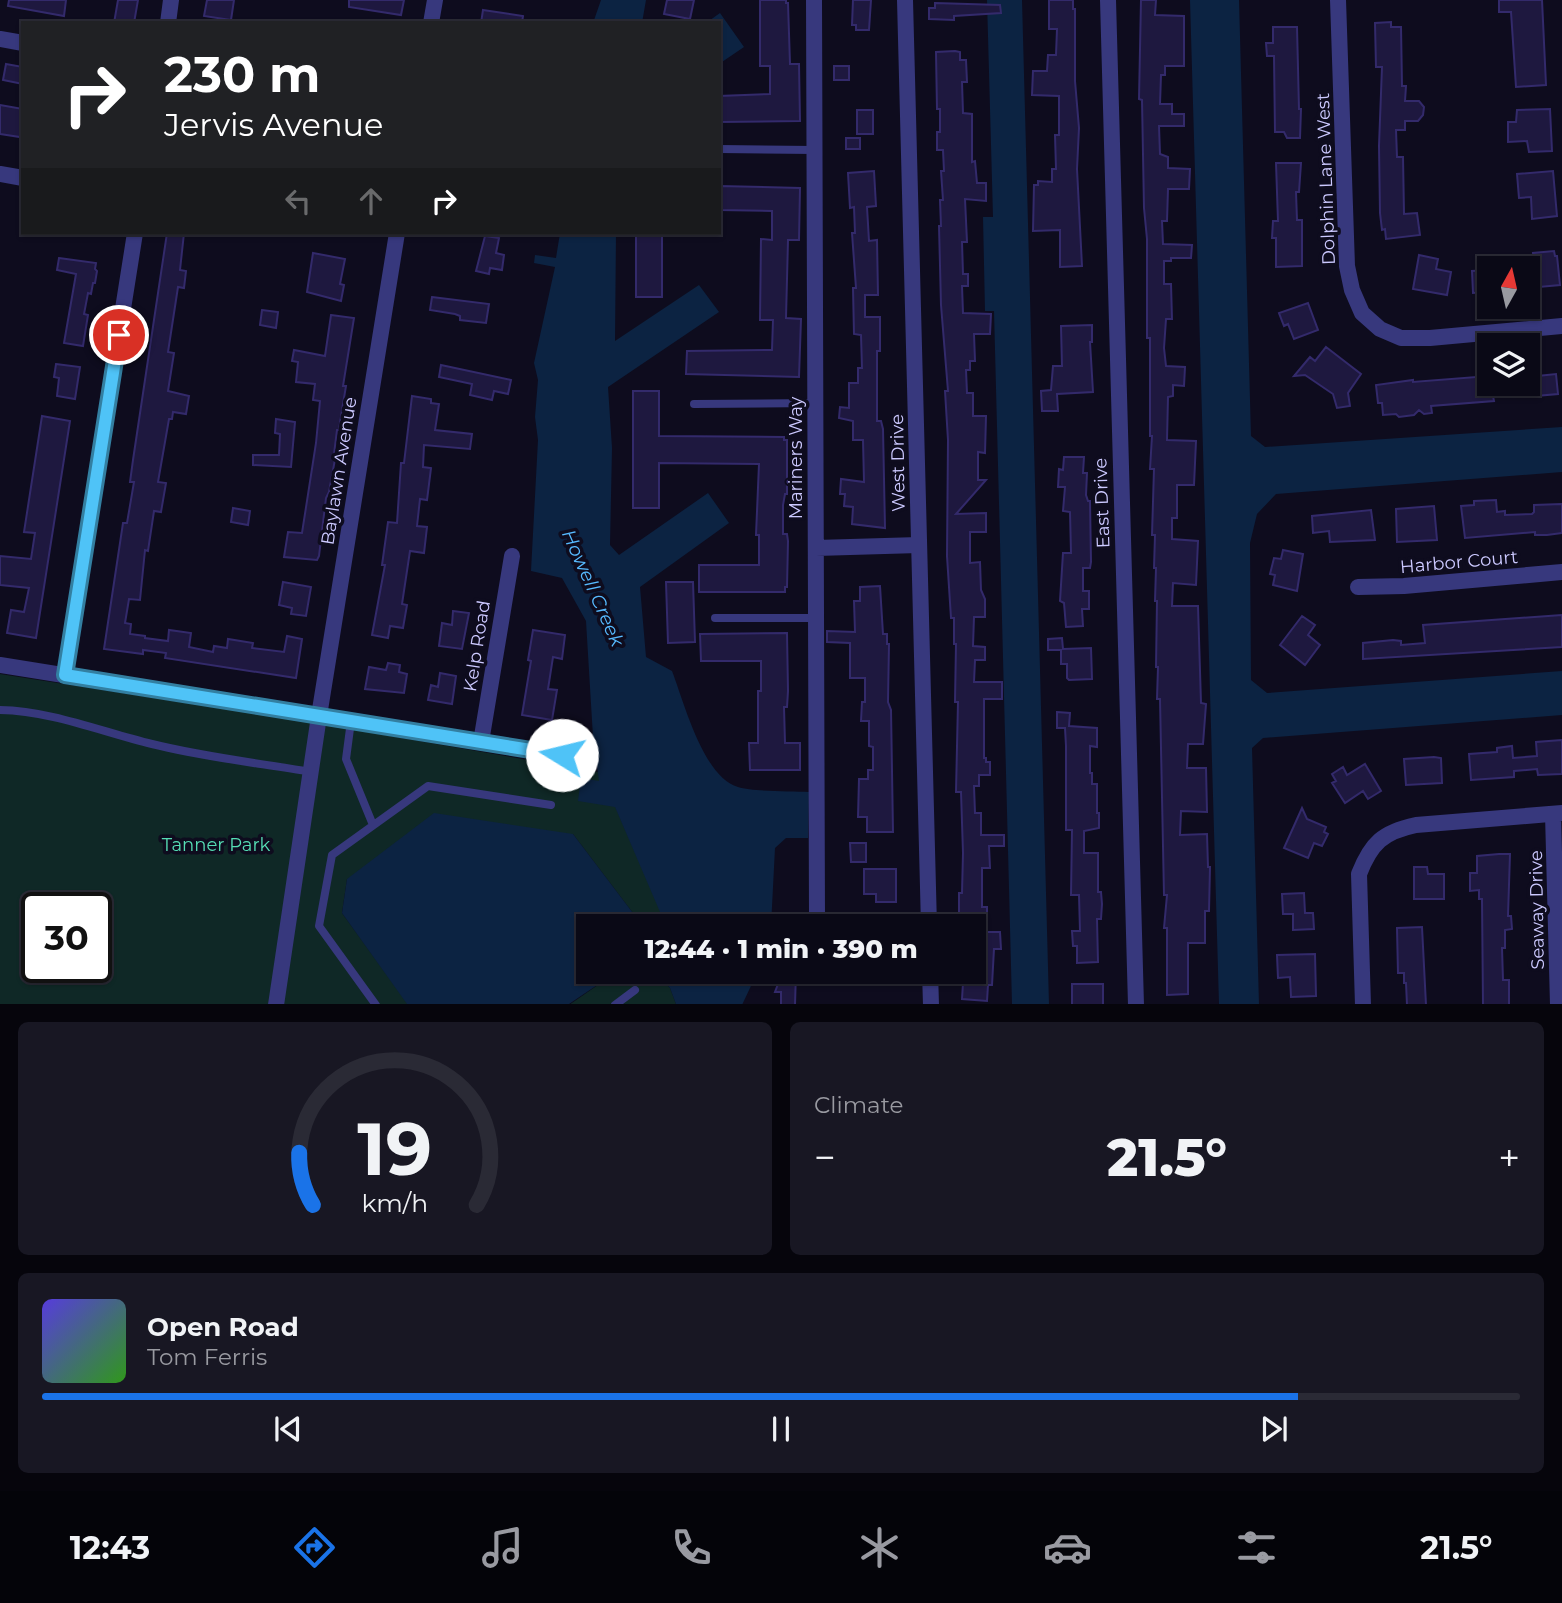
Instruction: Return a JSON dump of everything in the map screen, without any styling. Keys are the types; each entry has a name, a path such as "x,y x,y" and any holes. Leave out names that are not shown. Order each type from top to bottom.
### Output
{"street":[{"path":"167,21 171,0"},
{"path":"431,21 435,0"},
{"name":"Mariners Way","path":"814,0 817,914"},
{"name":"West Drive","path":"905,0 929,914"},
{"name":"East Drive","path":"1108,0 1136,1004"},
{"name":"Dolphin Lane West","path":"1338,0 1347,266 1352,290 1362,313 1380,329 1401,338 1430,338 1562,326"},
{"path":"0,39 21,43"},
{"path":"0,174 21,178"},
{"path":"65,675 135,235"},
{"name":"Baylawn Avenue","path":"319,716 397,235"},
{"path":"816,548 919,545"},
{"name":"Kelp Road","path":"481,742 512,556"},
{"name":"Harbor Court","path":"1358,587 1404,586 1562,572"},
{"path":"0,665 562,755"},
{"path":"276,1004 319,716"},
{"path":"1363,1004 1359,874 1366,855 1379,839 1396,829 1416,825 1557,814"},
{"name":"Seaway Drive","path":"1557,814 1558,1004"},
{"path":"930,984 931,1004"}],"lane":[{"path":"721,149 815,150"},
{"path":"694,404 816,403"},
{"path":"715,618 816,618"},
{"path":"0,710 49,717 153,744 311,772"},
{"path":"351,721 346,759 373,825"},
{"path":"376,1004 320,926 331,855 428,786 551,806"},
{"path":"615,1004 635,990"}],"green space":[{"name":"Tanner Park","path":"0,674 332,726 598,772 662,914 634,914 573,834 347,879 342,913 407,1003 413,1004 0,1004"},
{"path":"599,984 666,984 676,1004 570,1004"}],"water":[{"path":"601,0 646,0 642,21 594,21"},
{"path":"987,0 1022,0 1049,1004 1012,1004 994,311 985,311 983,217 993,217"},
{"path":"1190,0 1239,0 1251,436 1265,447 1562,427 1562,472 1276,494 1257,514 1250,543 1251,680 1267,693 1562,671 1562,715 1263,738 1252,748 1259,1004 1219,1004"},
{"path":"720,13 744,47 721,63 721,21 709,21"},
{"name":"Howell Creek","path":"560,235 616,235 615,341 699,285 719,312 608,387 612,448 610,545 619,555 708,493 729,523 640,587 646,657 672,671 696,737 715,769 726,780 745,789 809,792 808,838 786,838 775,848 772,914 661,914 615,807 578,801 581,778 599,781 593,737 586,621 562,578 531,571 538,440 535,417 538,380 534,363 555,267 534,263 535,255 556,258"},
{"path":"434,813 573,834 634,914 576,914 576,984 599,984 569,1004 407,1004 342,913 347,879"},
{"path":"666,984 752,984 742,1004 676,1004"}],"building":[{"path":"9,0 66,0 64,16 8,6"},
{"path":"118,0 138,0 134,21 114,21"},
{"path":"207,0 234,0 231,20 204,16"},
{"path":"349,0 404,0 401,15 349,7"},
{"path":"667,0 694,0 690,19 664,14"},
{"path":"760,0 786,0 790,64 799,64 800,121 721,122 721,96 770,94 770,66 760,66"},
{"path":"853,0 871,0 869,30 856,30 856,25 852,25"},
{"path":"1049,0 1073,0 1075,9 1075,81 1079,128 1077,169 1082,266 1060,267 1060,230 1033,231 1034,185 1038,185 1038,181 1052,182 1052,169 1056,169 1055,135 1059,135 1059,96 1032,95 1033,71 1047,71 1048,55 1056,55 1057,29 1049,29"},
{"path":"1141,0 1156,0 1155,15 1184,16 1184,66 1165,66 1165,75 1161,75 1160,104 1172,104 1172,114 1184,114 1184,126 1159,126 1160,154 1168,157 1168,168 1190,169 1189,189 1168,189 1167,221 1162,221 1163,244 1192,245 1191,258 1171,258 1171,261 1164,261 1164,284 1171,284 1172,319 1166,319 1164,348 1166,366 1185,367 1184,386 1173,385 1173,396 1168,397 1167,440 1196,441 1194,485 1177,485 1177,518 1172,518 1172,539 1198,541 1196,585 1173,583 1172,606 1198,606 1201,703 1206,704 1203,744 1188,744 1187,768 1206,768 1207,812 1181,811 1180,835 1207,834 1210,867 1209,911 1205,911 1205,943 1188,943 1188,994 1167,995 1167,928 1164,928 1167,895 1164,895 1160,699 1157,699 1155,535 1152,535 1154,469 1150,469 1152,436 1150,338 1147,338 1147,239 1142,100 1139,99"},
{"path":"1499,0 1542,0 1546,85 1516,87 1511,12 1499,12"},
{"path":"935,3 1000,5 1001,13 954,16 954,20 929,19 929,8 935,8"},
{"path":"483,10 523,16 522,21 481,21"},
{"path":"1391,22 1391,27 1401,27 1402,86 1406,86 1405,101 1419,101 1424,107 1423,115 1418,121 1405,121 1405,130 1396,130 1397,157 1403,157 1404,214 1417,213 1420,235 1386,239 1380,213 1382,67 1376,67 1375,23"},
{"path":"1273,27 1297,27 1300,138 1287,138 1284,132 1275,132 1274,56 1267,56 1266,43 1273,43"},
{"path":"936,52 960,52 960,60 966,60 967,82 962,82 963,113 972,114 972,162 975,161 977,183 986,183 986,201 965,199 967,242 962,242 963,274 968,274 968,286 962,286 963,313 991,314 990,334 974,334 975,361 970,361 970,370 966,370 967,393 973,393 973,416 986,416 985,453 978,452 978,480 986,480 956,514 986,513 986,532 970,532 970,563 980,562 981,590 985,599 985,617 974,617 973,646 985,647 985,660 975,660 974,682 1002,682 1002,699 984,699 984,758 986,762 990,762 990,775 979,775 979,786 974,786 975,813 981,813 981,835 1004,835 1004,846 989,846 990,868 982,868 982,907 987,907 987,932 1000,932 1001,949 994,949 992,985 988,985 987,1001 962,999 963,984 986,984 986,914 959,914 963,853 961,792 956,792 956,644 954,618 951,618 947,556 948,440 945,391 948,391 941,305 939,226 940,200 943,200 941,171 944,171 943,150 937,150 940,109 937,109"},
{"path":"6,64 21,67 21,84 3,80"},
{"path":"834,66 849,66 849,80 834,80"},
{"path":"0,105 21,109 20,137 0,134"},
{"path":"1550,109 1552,151 1529,152 1527,141 1508,142 1508,122 1516,122 1517,110"},
{"path":"857,110 873,110 873,134 857,134"},
{"path":"846,138 860,138 860,149 846,149"},
{"path":"1276,163 1301,163 1299,192 1296,192 1297,220 1302,220 1302,266 1276,267 1276,238 1272,238 1273,221 1278,221"},
{"path":"874,171 876,206 867,207 869,241 877,240 878,295 865,295 865,317 880,317 877,421 881,421 883,429 885,528 852,524 853,507 844,506 845,494 840,494 841,479 864,482 863,440 853,440 853,421 839,418 840,407 849,408 849,383 858,383 858,368 862,368 861,335 854,334 853,288 856,288 852,233 855,233 848,173"},
{"path":"1553,171 1557,216 1532,219 1531,197 1519,198 1517,174"},
{"path":"721,186 800,188 799,240 788,240 786,318 801,319 799,377 686,374 687,351 772,350 773,320 760,320 761,239 772,240 772,211 721,210"},
{"path":"167,235 184,235 180,270 186,271 184,288 178,287 168,352 174,353 168,391 189,396 186,414 173,412 172,419 169,419 158,482 166,483 161,512 154,511 148,551 145,550 140,600 129,599 125,623 131,624 130,634 145,638 168,641 169,630 191,633 189,647 213,652 214,646 227,648 228,639 253,643 252,648 284,652 287,636 302,639 296,678 165,658 166,653 143,650 143,654 104,649 123,523 127,523 134,482 130,482"},
{"path":"636,235 662,235 662,297 636,297"},
{"path":"485,236 499,238 496,253 504,255 502,270 490,268 489,274 476,271"},
{"path":"1554,251 1560,285 1540,287 1540,256 1533,256 1533,253"},
{"path":"313,253 345,259 340,284 344,285 341,301 307,292"},
{"path":"1419,255 1438,259 1436,269 1451,272 1447,295 1413,289"},
{"path":"59,258 96,263 95,283 91,294 88,293 84,314 88,315 83,346 64,343 76,274 57,270"},
{"path":"1472,271 1477,271 1477,293 1473,293"},
{"path":"432,297 489,304 486,323 460,320 460,316 455,314 430,310"},
{"path":"1308,303 1318,330 1294,339 1288,324 1284,326 1279,313"},
{"path":"262,310 278,312 276,328 260,325"},
{"path":"331,315 354,318 319,556 317,560 284,557 288,532 302,533 320,401 313,400 315,384 296,382 298,362 292,361 294,350 325,356"},
{"path":"1092,325 1090,342 1093,392 1057,394 1058,411 1042,411 1041,391 1051,390 1053,366 1062,366 1061,326"},
{"path":"1326,347 1361,374 1348,393 1350,406 1337,408 1333,394 1305,375 1294,376 1310,357 1315,361"},
{"path":"56,364 80,367 75,399 57,396 59,378 54,377"},
{"path":"441,365 511,380 508,394 494,391 492,400 470,395 472,384 439,377"},
{"path":"1556,374 1558,394 1540,396 1540,376"},
{"path":"1477,377 1477,396 1493,396 1494,401 1431,406 1432,413 1424,414 1419,410 1414,415 1383,415 1382,403 1378,403 1376,385"},
{"path":"633,391 659,391 659,436 784,437 784,440 787,440 787,494 783,505 783,534 787,534 788,541 785,592 699,592 699,565 759,565 759,535 756,535 759,464 659,463 659,508 633,508"},
{"path":"412,396 431,399 431,403 439,404 435,430 472,434 470,449 424,445 423,467 431,468 427,500 420,499 417,526 427,527 424,553 410,551 402,604 407,605 403,628 390,626 388,638 372,635 385,565 382,565 388,522 397,523 401,463 404,463"},
{"path":"42,416 70,421 36,638 7,633 11,610 24,612 29,588 0,585 0,556 31,559 35,533 24,532"},
{"path":"276,419 295,422 291,467 253,465 253,455 279,455 280,434 275,433"},
{"path":"1064,457 1084,457 1083,473 1087,473 1091,562 1090,568 1083,568 1083,591 1089,591 1089,609 1082,609 1083,626 1066,627 1064,603 1060,601 1063,553 1071,553 1070,512 1063,511 1065,487 1058,487 1059,469 1063,470"},
{"path":"1496,500 1497,512 1505,511 1505,515 1532,514 1534,505 1562,504 1562,533 1535,535 1535,532 1465,538 1461,506 1474,505 1474,501"},
{"path":"1434,506 1437,540 1397,542 1396,509"},
{"path":"233,508 250,511 248,525 231,522"},
{"path":"1371,510 1375,540 1330,542 1329,531 1313,533 1312,516"},
{"path":"1283,550 1303,554 1297,591 1273,585 1275,575 1270,574 1274,558 1281,559"},
{"path":"283,582 311,587 306,616 291,614 292,608 279,605"},
{"path":"666,582 693,582 695,642 668,643"},
{"path":"880,586 883,634 887,634 889,644 888,702 891,710 893,832 867,832 867,817 858,817 859,779 868,779 868,770 873,770 869,721 861,721 862,702 865,702 865,678 850,678 850,643 827,642 827,631 855,632 854,601 860,601 860,587"},
{"path":"453,611 469,613 462,649 439,646 442,623 452,625"},
{"path":"1562,615 1562,647 1363,659 1363,643 1393,640 1401,641 1401,645 1425,643 1423,625"},
{"path":"1302,616 1315,625 1308,635 1320,645 1305,665 1280,645"},
{"path":"533,630 565,635 562,659 553,657 548,689 557,690 552,720 522,715"},
{"path":"787,633 785,743 800,743 800,770 750,770 749,743 758,743 761,661 701,661 700,634"},
{"path":"1062,638 1063,649 1091,648 1092,679 1067,678 1067,664 1061,664 1061,650 1048,650 1048,639"},
{"path":"388,663 400,665 399,672 407,674 404,693 365,689 369,667 386,670"},
{"path":"440,673 456,676 452,704 428,700 431,685 438,687"},
{"path":"1057,712 1070,713 1069,726 1097,728 1097,747 1090,746 1090,773 1092,784 1097,784 1099,828 1084,831 1084,853 1098,853 1098,892 1101,892 1102,904 1101,919 1097,919 1098,962 1077,963 1077,946 1073,946 1072,931 1080,931 1079,895 1071,895 1072,830 1066,830 1065,728 1057,728"},
{"path":"1562,740 1562,774 1538,775 1537,769 1514,771 1514,777 1471,780 1469,754 1497,752 1497,748 1512,746 1513,758 1537,756 1536,742"},
{"path":"1441,758 1442,783 1406,785 1404,759"},
{"path":"1365,764 1381,791 1368,799 1363,791 1345,803 1332,783 1336,781 1332,774 1343,767 1347,775"},
{"path":"1302,808 1307,819 1326,827 1324,832 1328,834 1322,846 1314,843 1308,858 1284,848"},
{"path":"850,843 866,843 866,862 851,862"},
{"path":"1510,854 1508,916 1511,916 1512,929 1505,930 1505,948 1502,948 1503,980 1509,980 1509,1004 1483,1004 1482,899 1479,899 1479,890 1470,891 1470,873 1477,873 1477,856"},
{"path":"1414,867 1427,867 1428,874 1444,874 1444,899 1414,899"},
{"path":"864,869 896,869 896,902 876,902 876,894 864,894"},
{"path":"1304,893 1305,913 1313,913 1314,929 1293,930 1293,914 1283,914 1282,894"},
{"path":"1422,927 1426,1004 1407,1004 1404,973 1398,973 1397,928"},
{"path":"1315,954 1316,996 1291,997 1290,977 1278,978 1277,955"},
{"path":"778,984 796,984 795,1004 781,1004 781,992 775,992"},
{"path":"1072,984 1103,984 1103,1004 1072,1004"}],"route":[{"path":"119,335 65,675 562,755"}]}
